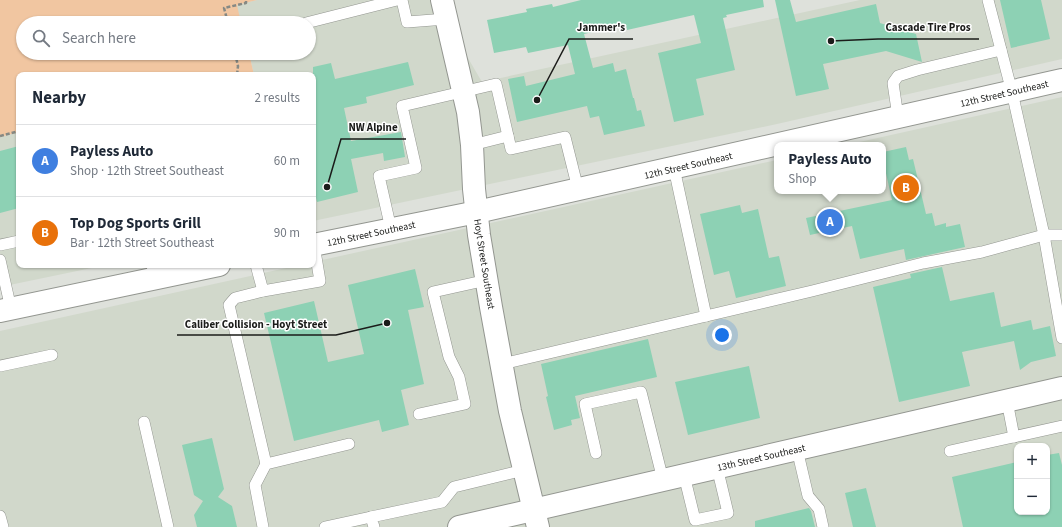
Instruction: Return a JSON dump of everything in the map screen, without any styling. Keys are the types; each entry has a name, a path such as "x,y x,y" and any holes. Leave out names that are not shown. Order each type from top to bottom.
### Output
{"main road":[{"name":"Hoyt Street Southeast","path":"444,9 468,112 477,212 487,280 510,411 536,518"},
{"name":"12th Street Southeast","path":"788,142 1062,80"},
{"name":"12th Street Southeast","path":"316,244 477,212 774,145"},
{"path":"5,310 153,272 191,268"},
{"name":"13th Street Southeast","path":"459,527 536,518 663,480 1062,388"}],"lane":[{"path":"316,20 397,0"},
{"path":"402,0 407,22 444,9"},
{"path":"988,0 1012,92 1044,235 1062,338"},
{"path":"898,117 893,83 898,76 1001,50"},
{"path":"391,229 379,176 416,168 402,106 496,84 511,149 565,137 578,189"},
{"path":"472,145 508,136"},
{"path":"674,168 706,316"},
{"path":"502,364 812,292 924,263 982,252 1044,235 1062,235"},
{"path":"0,245 16,242"},
{"path":"0,260 5,310"},
{"path":"263,527 255,484 266,464 229,305 235,298 263,291 320,281 316,260"},
{"path":"257,268 263,291"},
{"path":"419,414 465,404 459,377 448,357 433,292 487,280"},
{"path":"0,366 52,355"},
{"path":"596,454 585,404 641,392 663,480"},
{"path":"1007,400 1014,437"},
{"path":"144,422 168,527"},
{"path":"950,451 1062,426"},
{"path":"266,464 349,444"},
{"path":"797,449 808,496 819,509 823,527"},
{"path":"684,475 696,524 728,513 717,468"},
{"path":"324,527 373,522 442,502 454,486 524,470"},
{"path":"0,516 2,527"}],"path":[{"path":"226,16 224,8 246,3 246,0"},
{"path":"237,60 237,72"},
{"path":"0,136 16,132"}],"shaded area":[{"path":"0,0 257,0 237,5 239,16 16,16 16,60 251,60 253,72 16,72 16,133 0,137"},
{"path":"257,0 434,0 482,82 860,0 1062,0 1062,59 777,124 316,220 316,72 253,72 251,60 316,60 316,16 239,16 236,5"},
{"path":"1062,97 1062,527 0,527 0,331 286,268 316,268 316,261 774,161 774,194 886,194 886,142 860,142"},
{"path":"16,133 16,268 92,268 0,287 0,137"}],"building":[{"path":"581,0 763,0 764,7 726,15 727,17 723,18 735,70 696,79 704,115 674,122 658,53 701,43 694,15 627,30 626,24 584,34 593,68 613,63 615,72 626,69 637,111 641,110 645,126 604,135 599,116 590,118 587,106 517,122 508,79 524,76 526,86 575,74 568,45 528,53 526,47 494,53 487,20 527,12 526,9 552,4 553,7"},
{"path":"775,0 790,0 796,22 876,4 880,23 916,34 922,62 886,51 823,64 829,89 796,96"},
{"path":"1000,0 1041,0 1050,39 1011,48"},
{"path":"408,62 414,85 366,97 367,103 344,108 351,141 401,132 405,157 384,161 383,153 351,159 358,192 317,202 316,72 313,72 313,67 331,63 335,79"},
{"path":"16,147 16,209 0,213 0,151"},
{"path":"906,147 909,160 913,159 926,214 932,213 935,226 946,223 946,227 960,224 965,247 906,260 904,249 860,259 852,226 810,235 806,218 892,200 886,173 886,151"},
{"path":"740,205 742,213 758,209 769,258 779,256 786,286 736,298 729,271 714,275 700,214"},
{"path":"942,267 950,301 994,292 1001,327 1031,320 1033,330 1050,326 1056,356 1031,362 1020,370 1014,341 962,352 970,386 899,402 873,287 911,278 910,274"},
{"path":"415,269 424,307 408,310 424,384 401,390 409,425 382,432 379,420 294,441 264,313 314,301 328,362 364,354 348,285"},
{"path":"648,339 657,377 575,396 580,418 571,420 572,425 554,430 546,397 548,396 541,364"},
{"path":"749,366 760,418 688,435 675,382"},
{"path":"212,438 224,489 218,497 232,506 237,527 197,527 194,515 203,501 194,495 182,445"},
{"path":"1059,453 1062,465 1062,527 963,527 952,477 1014,463 1014,515 1050,515 1050,454"},
{"path":"866,488 876,527 853,527 845,493"},
{"path":"809,508 815,527 755,527 755,521"}],"place":[{"name":"Cascade Tire Pros","path":"831,41"},
{"name":"Jammer's","path":"537,100"},
{"name":"NW Alpine","path":"327,187"},
{"name":"Top Dog Sports Grill","path":"906,188"},
{"name":"Payless Auto","path":"830,222"},
{"name":"Caliber Collision - Hoyt Street","path":"387,323"}]}
